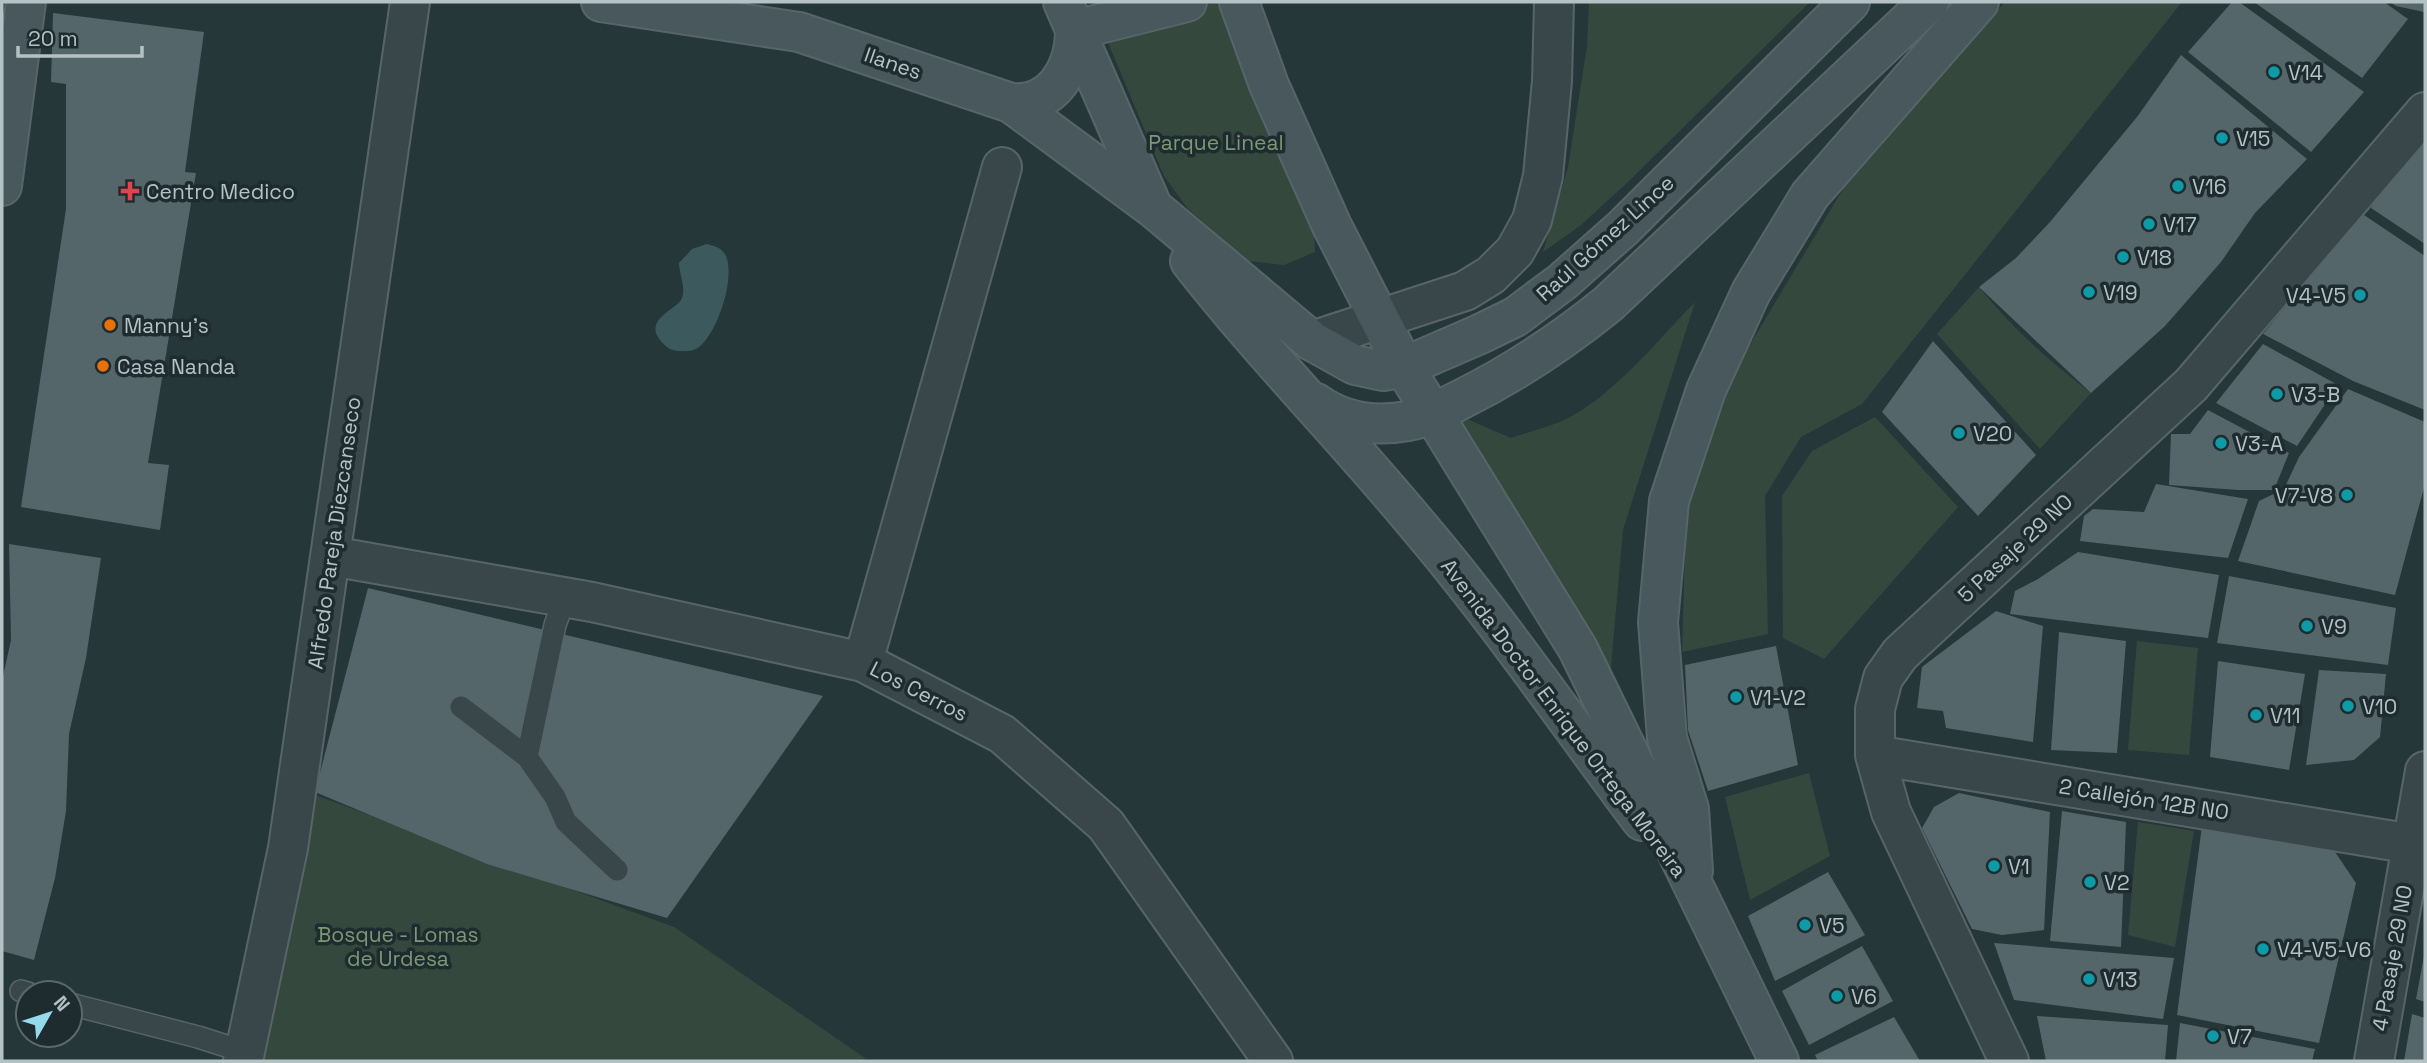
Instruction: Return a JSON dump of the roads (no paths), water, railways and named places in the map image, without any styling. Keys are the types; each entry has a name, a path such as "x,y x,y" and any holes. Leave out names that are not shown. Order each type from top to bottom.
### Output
{"main road":[{"path":"2,186 26,2"},
{"name":"Ilanes","path":"601,2 799,32 1011,103 1152,206"},
{"path":"1011,103 1038,100 1058,84 1072,60 1069,16 1187,2"},
{"name":"Avenida Doctor Enrique Ortega Moreira","path":"1238,2 1302,163 1405,367 1578,649 1694,890"},
{"name":"Raúl Gómez Lince","path":"1152,206 1312,341 1342,359 1365,368 1383,371 1405,367 1515,317 1562,282 1623,228 1850,2"},
{"path":"1295,388 1319,406 1358,423 1408,421 1433,413 1489,386 1541,355 1608,304 1929,2"},
{"path":"1779,1061 1694,890 1689,810 1667,738 1658,622 1669,501 1706,390 1751,292 1810,195 1979,2"},
{"name":"Avenida Doctor Enrique Ortega Moreira","path":"1069,16 1152,206 1175,241 1295,388 1454,569 1694,890"},
{"path":"1368,468 1372,424 1385,390 1405,367"}],"street":[{"name":"Alfredo Pareja Diezcanseco","path":"244,1057 288,848 410,2"},
{"path":"1312,341 1465,291 1480,283 1503,264 1524,236 1539,197 1545,166 1552,81 1554,2"},
{"name":"5 Pasaje 29 NO","path":"2009,1061 1891,812 1875,755 1875,709 1883,678 1900,654 2191,385 2425,112"},
{"path":"863,662 1002,167"},
{"name":"Los Cerros","path":"331,556 565,597 863,662 1002,734 1106,825 1273,1061"},
{"name":"2 Callejón 12B NO","path":"1875,755 2412,844"},
{"name":"4 Pasaje 29 NO","path":"2374,1061 2425,771"}],"lane":[{"path":"527,757 555,625 565,597"},
{"path":"461,707 527,757 555,797 566,822 617,870"},
{"path":"84,1008 198,1037 244,1057"}],"water":[{"path":"707,244 723,252 728,264 727,290 723,305 704,342 693,350 673,350 660,340 656,333 657,322 678,304 683,296 679,263 692,249"}],"place":[{"name":"V14","path":"2274,72"},
{"name":"V15","path":"2222,138"},
{"name":"V16","path":"2178,186"},
{"name":"Centro Medico","path":"130,191"},
{"name":"V17","path":"2149,224"},
{"name":"V18","path":"2123,257"},
{"name":"V19","path":"2089,292"},
{"name":"V4-V5","path":"2360,295"},
{"name":"Manny's","path":"110,325"},
{"name":"Casa Nanda","path":"103,366"},
{"name":"V3-B","path":"2277,394"},
{"name":"V20","path":"1959,433"},
{"name":"V3-A","path":"2221,443"},
{"name":"V7-V8","path":"2347,495"},
{"name":"V9","path":"2307,626"},
{"name":"V1-V2","path":"1736,697"},
{"name":"V10","path":"2348,706"},
{"name":"V11","path":"2256,715"},
{"name":"V1","path":"1994,866"},
{"name":"V2","path":"2090,882"},
{"name":"V5","path":"1805,925"},
{"name":"V4-V5-V6","path":"2263,949"},
{"name":"V13","path":"2089,979"},
{"name":"V6","path":"1837,996"},
{"name":"V7","path":"2213,1036"}],"park label":[{"name":"Parque Lineal","path":"1216,142"},
{"name":"Bosque - Lomas de Urdesa","path":"398,946"}]}
